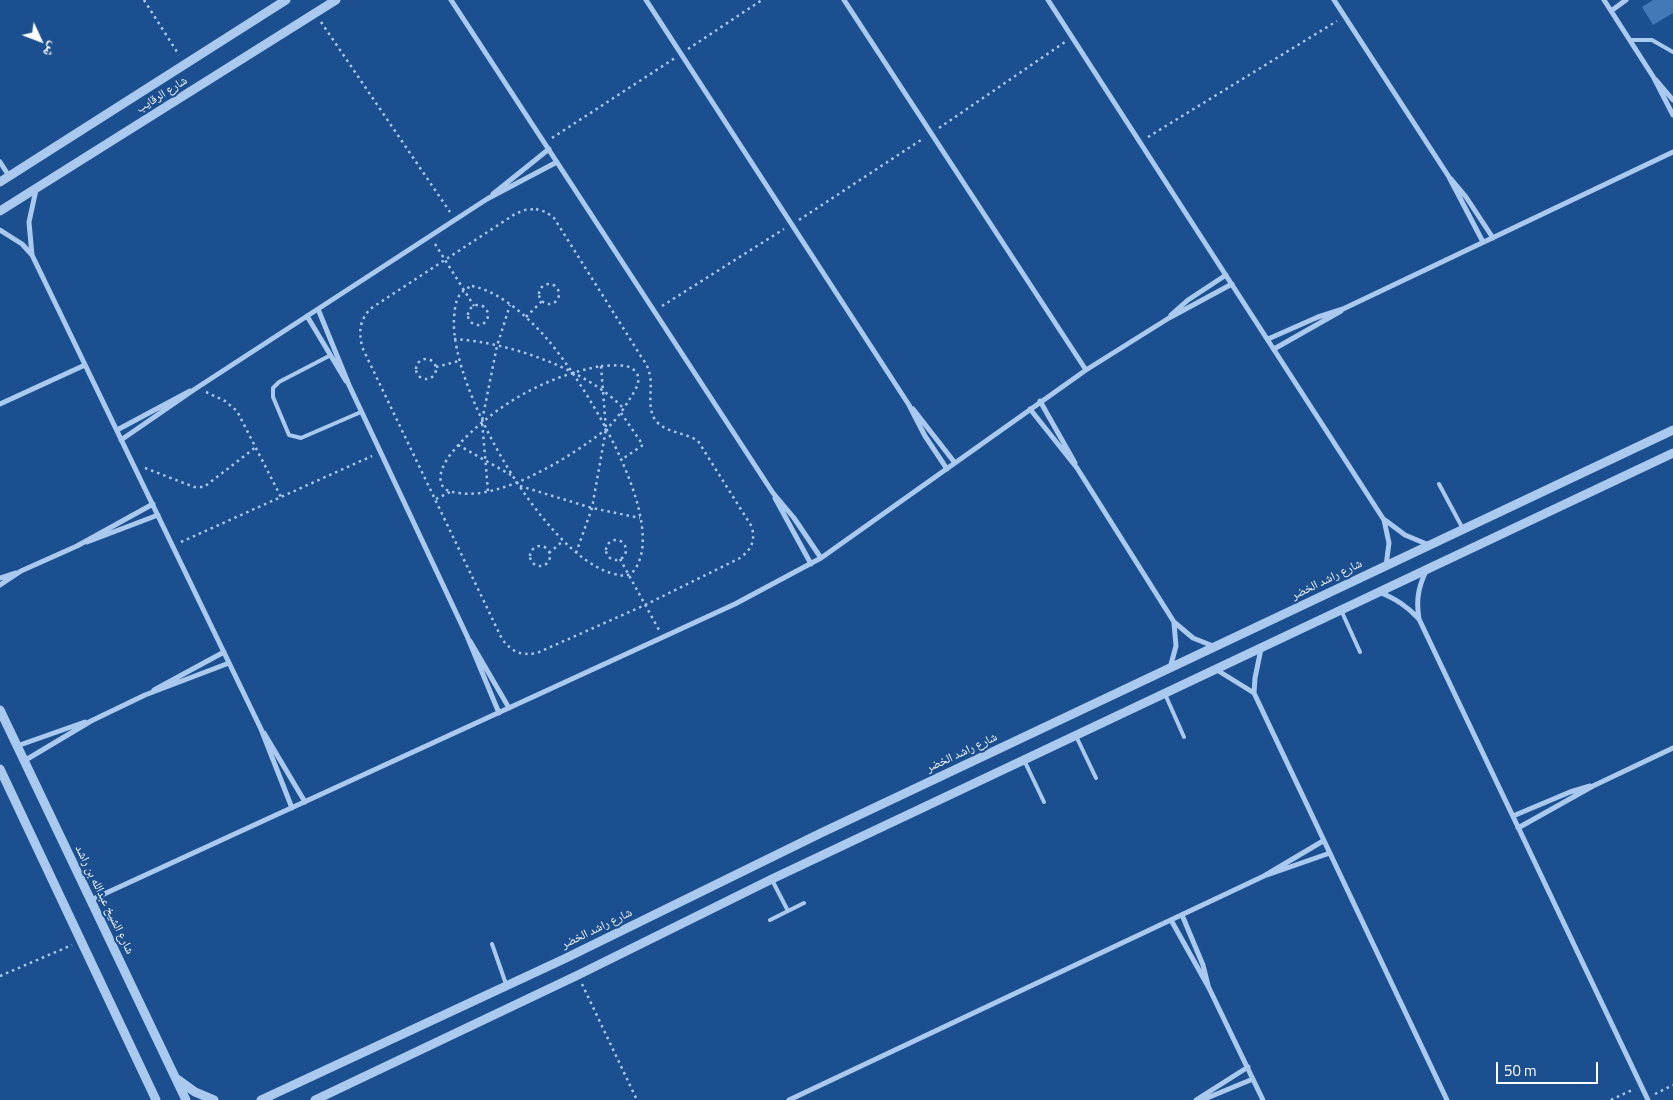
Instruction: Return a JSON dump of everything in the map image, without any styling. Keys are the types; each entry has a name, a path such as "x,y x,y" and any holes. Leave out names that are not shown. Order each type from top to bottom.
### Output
{"street":[{"name":"شارع الرقايب","path":"0,182 286,0"},
{"name":"شارع الرقايب","path":"0,211 336,0"},
{"path":"451,0 773,493 811,564"},
{"path":"646,0 909,405 925,436 947,469"},
{"path":"844,0 1086,370"},
{"path":"1048,0 1384,520 1390,543 1386,566"},
{"path":"1334,0 1448,177 1483,242"},
{"path":"1605,0 1654,78 1673,115"},
{"path":"1611,11 1626,0"},
{"path":"1654,78 1673,100"},
{"path":"486,199 548,149"},
{"path":"1268,339 1318,317 1343,309 1673,152"},
{"path":"0,162 9,176"},
{"path":"121,440 196,388 486,199 557,162"},
{"path":"1448,177 1466,197 1493,238"},
{"path":"32,255 29,222 36,190"},
{"path":"0,230 22,244 32,255 261,729 292,808"},
{"path":"1169,318 1188,300 1226,275"},
{"path":"90,900 752,596 821,558 1086,370 1169,318 1232,284"},
{"path":"318,309 361,412 467,636 499,713"},
{"path":"1274,349 1322,324 1343,309"},
{"path":"307,316 329,356 349,385"},
{"path":"0,404 86,365"},
{"path":"117,430 174,397 196,388"},
{"path":"1040,401 1066,444 1077,468"},
{"path":"909,405 927,424 955,463"},
{"path":"1030,409 1077,468 1174,622 1193,638 1216,647"},
{"name":"شارع راشد الخضر","path":"261,1100 507,986 830,829 1673,430"},
{"path":"315,1100 772,880 1673,453"},
{"path":"773,493 794,518 821,558"},
{"path":"76,546 152,504"},
{"path":"0,578 21,571 76,546 158,515"},
{"path":"1384,520 1405,536 1430,545"},
{"path":"1419,619 1417,602 1419,585 1426,570"},
{"path":"0,585 21,571"},
{"path":"1379,592 1394,598 1408,607 1419,619 1648,1099"},
{"path":"1169,670 1176,646 1174,622"},
{"path":"467,636 509,708"},
{"path":"1261,649 1254,678 1254,693 1447,1100"},
{"path":"24,761 91,721 145,695 224,652"},
{"path":"145,695 229,663"},
{"path":"1218,670 1254,693"},
{"name":"شارع الشيخ عبدالله بن راشد","path":"0,710 186,1100"},
{"path":"17,746 91,721"},
{"path":"261,729 305,802"},
{"path":"1518,828 1593,786 1673,748"},
{"path":"0,769 156,1100"},
{"path":"1513,816 1570,792 1593,786"},
{"path":"789,1100 1264,876 1323,840"},
{"path":"1264,876 1330,853"},
{"path":"1182,915 1203,965 1209,988"},
{"path":"1171,920 1209,988 1263,1100"},
{"path":"1196,1100 1248,1067"},
{"path":"176,1078 194,1092 214,1100"},
{"path":"1202,1100 1253,1079"}],"lane":[{"path":"1630,40 1652,40 1673,52"},
{"path":"329,356 275,384 273,388 273,397 290,435 301,438 361,412"},
{"path":"1439,484 1463,529"},
{"path":"1341,610 1360,652"},
{"path":"1165,694 1184,737"},
{"path":"1076,736 1096,778"},
{"path":"1024,760 1044,802"},
{"path":"772,880 788,911"},
{"path":"770,920 804,903"},
{"path":"492,944 507,986"}],"path":[{"path":"144,0 186,64"},
{"path":"544,143 762,0"},
{"path":"315,13 455,219"},
{"path":"1140,142 1344,16"},
{"path":"654,311 931,133 1072,37"},
{"path":"536,209 546,212 554,218 648,367 651,410 654,418 660,425 686,434 698,442 752,527 752,545 748,552 740,558 645,605 537,653 527,655 517,653 508,647 502,639 435,499 362,347 360,332 362,318 370,309 445,260 525,210 536,209"},
{"path":"430,236 474,306"},
{"path":"553,285 556,287 559,291 558,299 551,304 542,301 540,293 544,286 553,285"},
{"path":"472,286 484,288 526,318 548,340 571,372 606,429 621,460 640,518 641,558 635,571 630,576 624,577 606,572 576,554 563,541 512,476 482,421 459,361 454,339 454,311 458,295 464,289 472,286"},
{"path":"526,318 542,301"},
{"path":"488,492 482,421 496,346 510,305"},
{"path":"474,306 483,306 486,309 488,318 482,324 478,325 470,321 469,313 474,306"},
{"path":"454,339 476,340 571,372 604,393 624,409"},
{"path":"424,360 433,362 436,367 434,376 426,379 421,378 416,370 420,362 424,360"},
{"path":"436,367 459,361"},
{"path":"576,554 592,508 606,429 601,366"},
{"path":"601,366 626,366 634,370 638,377 637,388 624,409 606,429 560,460 516,482 488,492 467,494 450,492 444,488 440,480 444,466 458,445 482,421 538,386 571,372 601,366"},
{"path":"196,388 232,405 241,418 281,497"},
{"path":"620,412 643,445 621,460"},
{"path":"458,445 512,476"},
{"path":"136,470 148,468 194,487 204,487 256,447"},
{"path":"173,546 380,452"},
{"path":"519,485 592,508 640,518"},
{"path":"435,499 450,492"},
{"path":"549,553 563,541"},
{"path":"614,541 619,541 626,547 624,556 620,559 611,559 608,555 607,546 614,541"},
{"path":"543,547 549,553 550,558 544,565 539,566 532,562 530,557 534,549 543,547"},
{"path":"620,559 662,638"},
{"path":"0,976 81,941"},
{"path":"578,975 637,1100"},
{"path":"1611,1100 1641,1085"},
{"path":"1648,1099 1673,1085"}],"building":[{"path":"1653,0 1673,0 1673,13 1653,25 1642,7"}]}
